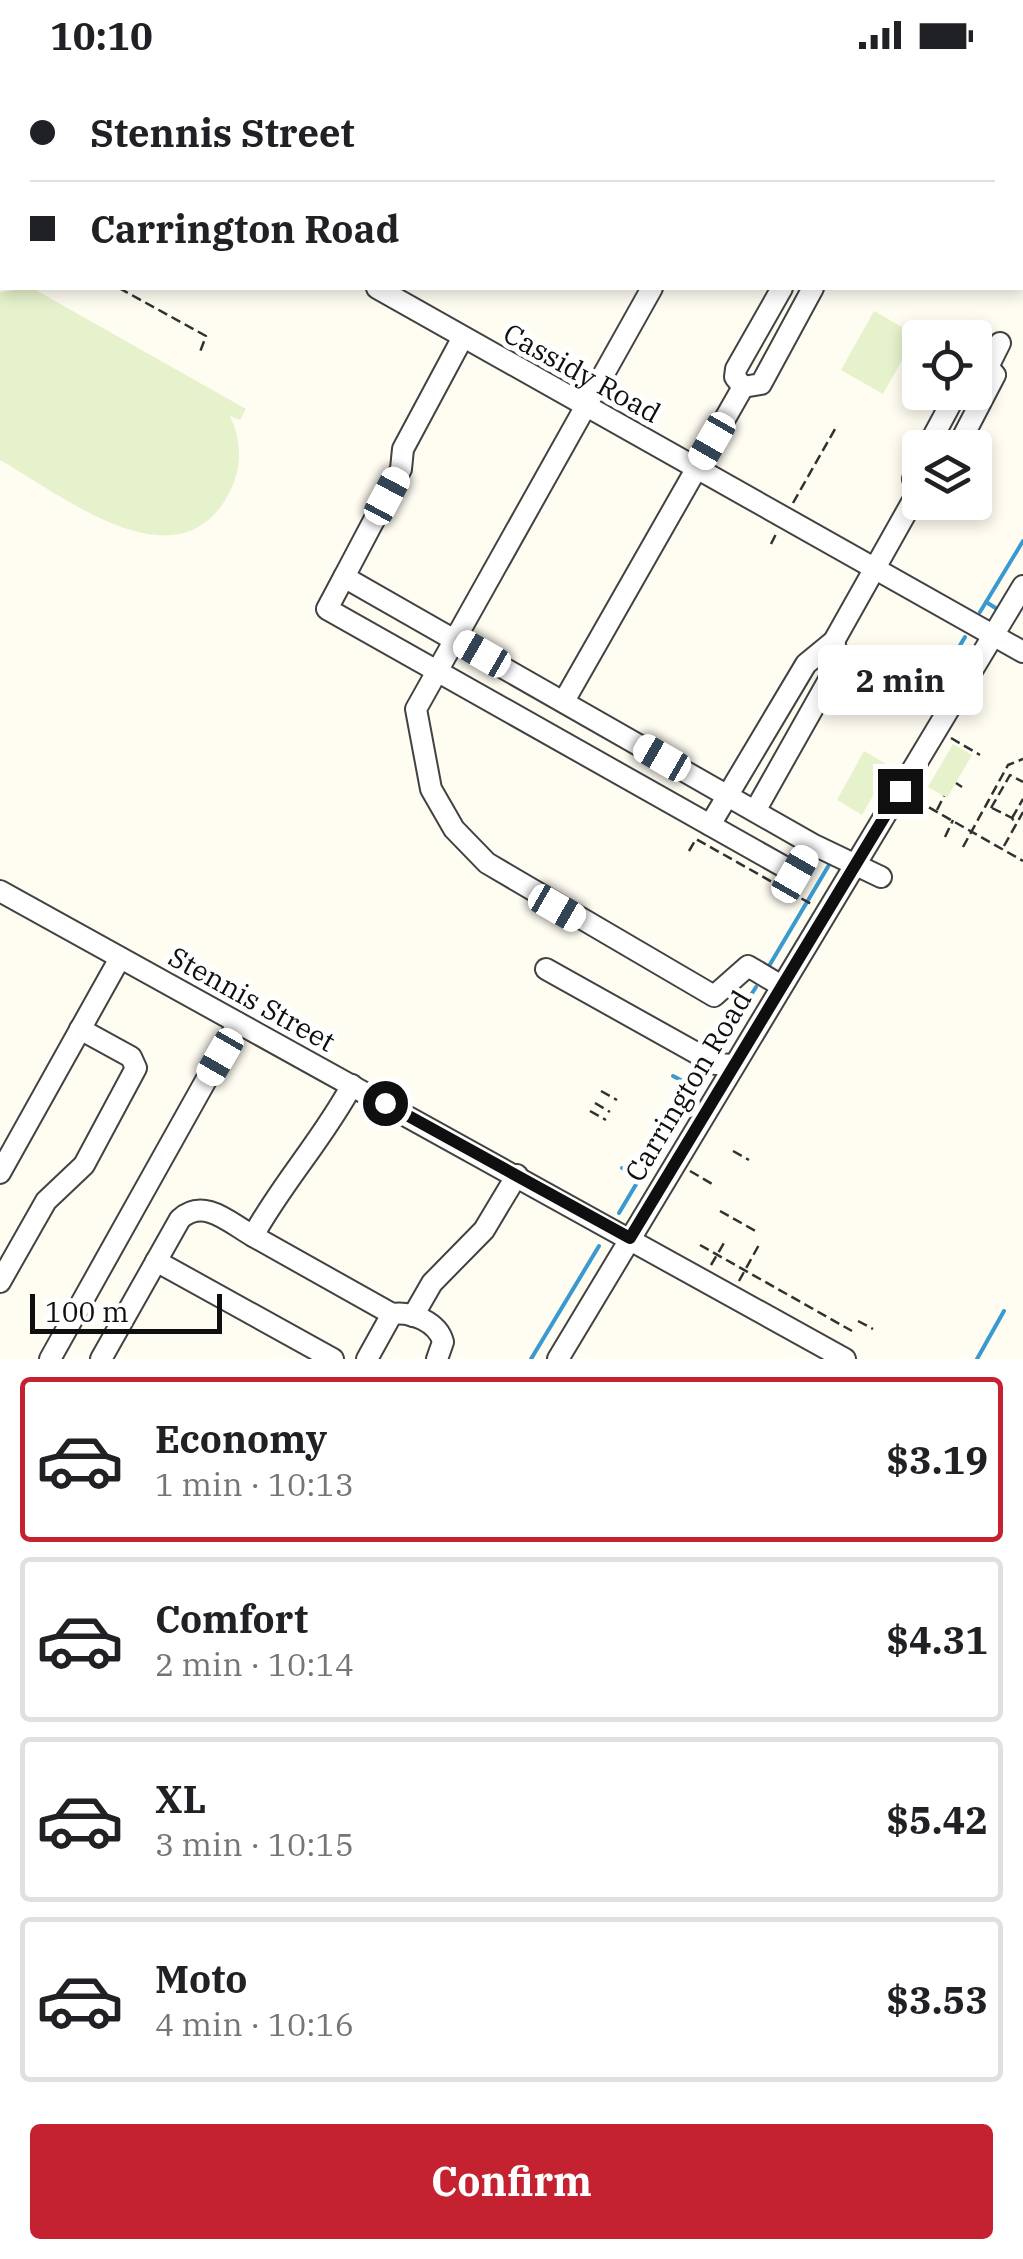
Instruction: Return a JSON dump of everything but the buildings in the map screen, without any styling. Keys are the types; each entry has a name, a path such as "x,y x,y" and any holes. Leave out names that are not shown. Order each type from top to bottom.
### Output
{"street":[{"name":"Cassidy Road","path":"381,290 1023,652"},
{"path":"651,290 416,710 431,789 454,829 487,863 714,996 748,966 780,985"},
{"path":"743,388 734,377 736,369 781,290"},
{"path":"564,701 743,388 760,384 813,290"},
{"path":"463,337 403,449 401,469 327,609 795,874 812,844"},
{"path":"992,353 1000,343"},
{"path":"710,826 806,664 834,641 902,519"},
{"path":"344,577 812,844 881,877"},
{"name":"Carrington Road","path":"558,1359 1023,586"},
{"path":"755,811 839,662 834,641"},
{"name":"Stennis Street","path":"0,891 845,1359"},
{"path":"0,1173 120,958"},
{"path":"546,970 716,1064 734,1065"},
{"path":"50,1359 238,1023"},
{"path":"0,1282 46,1200 84,1165 136,1068 132,1057 80,1028"},
{"path":"252,1236 275,1195 305,1160 352,1085"},
{"path":"367,1359 402,1315 484,1230 517,1175"},
{"path":"101,1359 180,1218 198,1208 442,1334 437,1359"},
{"path":"156,1261 332,1359"}],"path":[{"path":"123,290 206,336 200,352"},
{"path":"771,544 835,429"},
{"path":"936,730 980,755"},
{"path":"963,847 1008,766 1023,759"},
{"path":"992,808 1010,774 1023,782"},
{"path":"956,783 962,787"},
{"path":"900,791 1023,861"},
{"path":"936,811 944,796"},
{"path":"1012,818 1023,799"},
{"path":"986,806 1012,818 1016,825"},
{"path":"1003,848 1023,812"},
{"path":"944,836 954,820"},
{"path":"690,850 696,839 813,905"},
{"path":"601,1091 617,1100"},
{"path":"594,1103 610,1112"},
{"path":"590,1111 606,1120"},
{"path":"733,1151 749,1160"},
{"path":"690,1171 714,1185"},
{"path":"720,1210 759,1232"},
{"path":"703,1279 724,1242"},
{"path":"731,1295 760,1243"},
{"path":"700,1245 852,1331"},
{"path":"858,1320 873,1329"}],"green space":[{"path":"36,290 246,409 240,420 230,416 239,447 236,477 227,497 205,523 178,534 148,534 116,525 0,460 0,292"},
{"path":"874,311 902,327 902,360 883,394 841,370"},
{"path":"953,744 972,755 947,798 928,787"},
{"path":"864,751 890,766 862,815 837,800"}],"waterway":[{"path":"980,612 1023,541"},
{"path":"986,602 1002,612"},
{"path":"931,694 965,637"},
{"path":"769,966 829,865"},
{"path":"715,1052 756,987"},
{"path":"619,1213 703,1072"},
{"path":"673,1076 694,1087"},
{"path":"622,1168 640,1178"},
{"path":"531,1359 599,1246"},
{"path":"977,1359 1004,1311"}],"route":[{"path":"385,1103 630,1238 900,791"}]}
